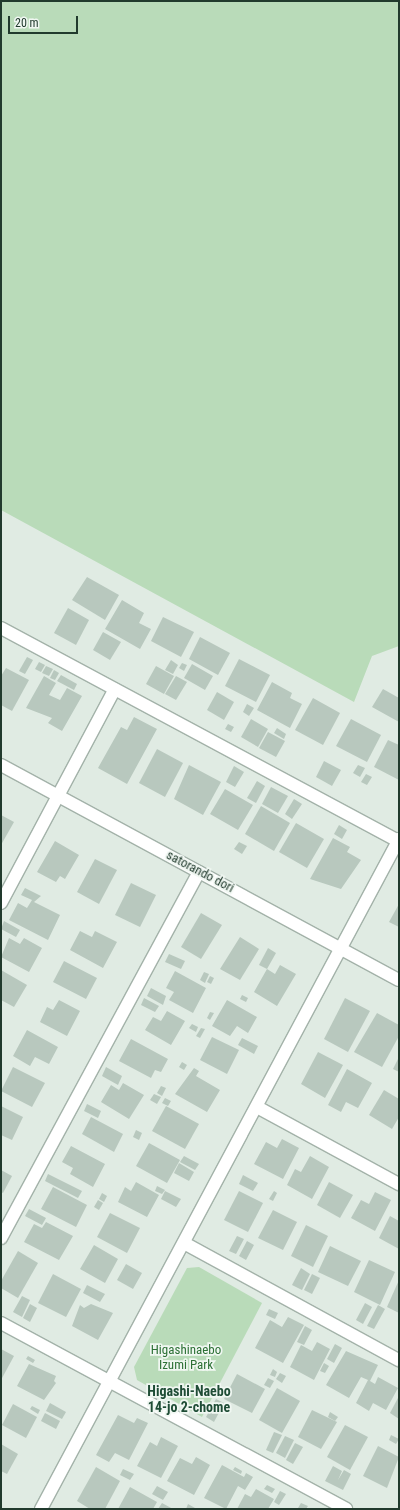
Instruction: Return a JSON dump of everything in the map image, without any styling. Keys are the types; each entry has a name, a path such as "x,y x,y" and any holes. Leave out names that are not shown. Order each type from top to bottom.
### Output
{"street":[{"path":"1,628 399,840 41,1509"},
{"path":"1,903 115,688"},
{"name":"satorando dori","path":"1,765 399,980"},
{"path":"1,1238 199,872"},
{"path":"257,1107 399,1184"},
{"path":"184,1243 399,1360"},
{"path":"1,1324 346,1509"}],"green space":[{"path":"1,1 399,1 399,646 372,656 354,702 1,510"},
{"name":"Higashinaebo Izumi Park","path":"199,1267 262,1303 202,1417 137,1380 134,1367 187,1268"}],"building":[{"path":"87,577 119,595 105,620 72,600"},
{"path":"122,600 144,613 139,623 151,629 140,649 105,629"},
{"path":"68,608 89,620 76,645 54,633"},
{"path":"163,617 194,632 181,657 151,641"},
{"path":"103,632 121,642 110,660 93,650"},
{"path":"200,637 230,653 218,675 189,659"},
{"path":"27,657 33,660 25,674 19,671"},
{"path":"239,659 270,675 256,702 225,686"},
{"path":"171,660 178,665 173,674 165,670"},
{"path":"39,662 45,665 41,672 35,669"},
{"path":"182,663 187,665 184,671 179,668"},
{"path":"192,664 213,676 205,690 184,678"},
{"path":"46,666 53,669 49,676 42,673"},
{"path":"156,666 174,676 164,694 146,684"},
{"path":"6,668 29,680 12,711 1,705 1,676"},
{"path":"54,670 59,673 55,680 50,678"},
{"path":"61,675 77,684 74,690 57,681"},
{"path":"44,676 56,683 49,695 60,700 67,688 82,696 62,731 48,723 52,718 26,708"},
{"path":"176,676 187,682 176,700 165,694"},
{"path":"272,682 292,693 290,698 302,704 290,728 257,710"},
{"path":"383,689 399,698 399,722 372,707"},
{"path":"217,692 234,702 224,720 207,710"},
{"path":"313,698 340,713 323,745 295,730"},
{"path":"247,704 254,708 249,716 243,712"},
{"path":"134,717 157,729 127,784 98,768 121,727 127,730"},
{"path":"251,719 268,729 258,747 241,737"},
{"path":"351,719 381,735 367,762 336,746"},
{"path":"228,724 234,727 231,732 225,729"},
{"path":"277,728 286,734 284,739 274,733"},
{"path":"268,732 285,741 276,757 259,748"},
{"path":"388,740 399,745 399,780 374,767"},
{"path":"157,749 183,763 165,797 139,783"},
{"path":"324,761 341,770 332,786 316,777"},
{"path":"189,765 221,782 203,815 174,799"},
{"path":"358,765 365,768 360,777 353,773"},
{"path":"234,766 244,772 235,787 226,782"},
{"path":"366,774 372,777 367,785 361,782"},
{"path":"257,781 265,786 256,803 247,798"},
{"path":"271,787 288,796 278,813 262,804"},
{"path":"225,789 253,805 238,830 210,814"},
{"path":"294,799 302,804 292,819 285,814"},
{"path":"261,806 290,823 274,851 245,834"},
{"path":"1,815 14,822 1,845"},
{"path":"296,823 324,839 307,868 279,852"},
{"path":"339,825 347,830 342,839 334,834"},
{"path":"333,838 350,847 347,852 361,860 341,889 310,879"},
{"path":"55,841 79,855 65,879 60,876 56,882 37,872"},
{"path":"239,842 247,846 242,854 234,849"},
{"path":"95,859 117,870 99,904 77,892"},
{"path":"131,883 156,895 140,927 115,915"},
{"path":"25,888 41,896 34,902 60,915 48,940 9,920 18,903 27,908 32,900 21,895"},
{"path":"399,904 399,927 389,922"},
{"path":"201,913 222,925 201,959 181,947"},
{"path":"4,921 20,930 16,937 1,929"},
{"path":"80,931 92,937 95,931 117,942 103,968 70,950"},
{"path":"240,937 259,949 240,980 220,969"},
{"path":"9,938 20,944 24,938 42,948 29,972 1,957"},
{"path":"268,948 276,953 267,969 259,965"},
{"path":"169,954 185,961 181,969 165,962"},
{"path":"64,961 97,978 86,999 53,982"},
{"path":"280,965 296,974 277,1006 254,992 267,969 275,974"},
{"path":"1,970 27,985 14,1007 1,1000"},
{"path":"175,971 206,988 193,1013 169,1000 174,992 166,988"},
{"path":"204,972 209,974 205,983 200,980"},
{"path":"210,976 214,978 211,984 207,982"},
{"path":"151,988 166,996 163,1005 147,996"},
{"path":"242,995 248,998 246,1002 240,999"},
{"path":"144,998 159,1006 155,1012 141,1005"},
{"path":"345,998 370,1011 348,1052 324,1039"},
{"path":"59,1000 80,1011 67,1036 40,1022 47,1007 53,1010"},
{"path":"227,1000 257,1017 248,1033 237,1026 230,1036 212,1026"},
{"path":"167,1011 185,1021 171,1045 145,1030 153,1017 161,1021"},
{"path":"210,1012 214,1013 210,1020 207,1018"},
{"path":"377,1013 399,1025 399,1036 382,1067 354,1052"},
{"path":"192,1024 198,1027 196,1032 189,1028"},
{"path":"201,1028 205,1029 200,1038 196,1036"},
{"path":"27,1030 58,1047 49,1064 35,1057 30,1066 13,1056"},
{"path":"212,1037 239,1050 227,1074 200,1060"},
{"path":"242,1038 258,1046 254,1054 238,1045"},
{"path":"131,1039 168,1059 161,1072 155,1070 151,1078 119,1061"},
{"path":"318,1052 343,1065 325,1098 301,1084"},
{"path":"399,1057 399,1072 393,1069"},
{"path":"182,1062 187,1065 184,1070 179,1067"},
{"path":"13,1067 45,1083 32,1107 1,1091"},
{"path":"106,1067 122,1076 118,1085 102,1076"},
{"path":"194,1068 199,1071 196,1076 220,1090 207,1112 175,1094"},
{"path":"347,1069 372,1083 358,1108 346,1102 341,1112 328,1105"},
{"path":"123,1083 144,1095 129,1119 101,1102 111,1085 119,1090"},
{"path":"161,1086 166,1088 162,1096 157,1093"},
{"path":"384,1090 399,1099 399,1117 392,1129 369,1115"},
{"path":"154,1094 161,1097 157,1104 150,1100"},
{"path":"165,1098 171,1101 168,1106 162,1103"},
{"path":"87,1104 101,1111 98,1118 84,1111"},
{"path":"1,1106 23,1117 12,1140 1,1135"},
{"path":"166,1106 199,1124 185,1149 152,1131"},
{"path":"91,1117 123,1134 114,1152 82,1134"},
{"path":"136,1130 142,1133 139,1140 133,1137"},
{"path":"282,1139 299,1148 283,1179 254,1164 266,1142 277,1148"},
{"path":"149,1143 180,1160 167,1183 136,1166"},
{"path":"71,1146 105,1164 93,1187 70,1174 73,1168 62,1162"},
{"path":"184,1156 199,1164 195,1170 180,1162"},
{"path":"310,1156 329,1167 312,1199 287,1185 295,1169 301,1172"},
{"path":"179,1163 194,1172 189,1181 174,1173"},
{"path":"1,1170 12,1176 3,1193 1,1192"},
{"path":"48,1174 82,1191 78,1198 45,1181"},
{"path":"243,1175 258,1183 253,1191 239,1184"},
{"path":"136,1182 159,1195 147,1217 118,1202 125,1187 131,1191"},
{"path":"329,1182 353,1195 340,1218 317,1205"},
{"path":"157,1186 165,1190 162,1194 155,1191"},
{"path":"53,1187 87,1205 76,1227 41,1209"},
{"path":"165,1191 181,1199 176,1207 161,1199"},
{"path":"239,1191 263,1203 248,1232 224,1220"},
{"path":"274,1191 277,1193 273,1201 269,1199"},
{"path":"375,1192 391,1200 375,1231 351,1218 361,1200 369,1204"},
{"path":"102,1193 107,1196 104,1202 99,1199"},
{"path":"98,1200 103,1203 99,1210 94,1207"},
{"path":"29,1209 46,1218 42,1225 25,1216"},
{"path":"273,1210 297,1222 283,1250 258,1238"},
{"path":"110,1213 140,1228 127,1253 97,1237"},
{"path":"390,1216 399,1221 399,1249 379,1238"},
{"path":"46,1222 73,1236 59,1260 24,1242 34,1224 42,1228"},
{"path":"306,1225 328,1236 313,1267 291,1256"},
{"path":"237,1236 244,1239 236,1254 229,1251"},
{"path":"247,1241 254,1245 246,1260 239,1256"},
{"path":"94,1245 118,1259 105,1283 80,1269"},
{"path":"330,1246 361,1261 348,1286 318,1272"},
{"path":"18,1251 38,1263 18,1298 1,1288 1,1281"},
{"path":"369,1260 395,1272 380,1305 354,1292"},
{"path":"126,1264 142,1273 133,1289 117,1280"},
{"path":"301,1268 310,1274 302,1290 292,1285"},
{"path":"53,1274 81,1289 66,1317 38,1303"},
{"path":"312,1274 320,1278 312,1294 304,1290"},
{"path":"399,1280 399,1313 387,1307"},
{"path":"87,1285 105,1294 100,1302 83,1293"},
{"path":"22,1296 30,1300 22,1317 13,1312"},
{"path":"365,1303 372,1307 363,1324 356,1320"},
{"path":"30,1304 37,1308 30,1322 23,1318"},
{"path":"91,1304 113,1313 98,1340 72,1326 80,1305 84,1308"},
{"path":"378,1305 385,1309 374,1329 367,1326"},
{"path":"269,1309 278,1313 275,1319 266,1315"},
{"path":"288,1317 304,1325 283,1363 255,1348 270,1320 282,1327"},
{"path":"305,1326 312,1330 304,1345 297,1342"},
{"path":"317,1342 330,1349 314,1380 290,1367 301,1345 312,1351"},
{"path":"335,1344 342,1348 334,1363 327,1359"},
{"path":"1,1349 14,1356 1,1380"},
{"path":"346,1351 378,1365 370,1381 375,1384 378,1377 398,1388 386,1410 373,1403 369,1411 356,1403 368,1380 361,1377 349,1398 326,1385"},
{"path":"28,1356 35,1360 33,1363 26,1359"},
{"path":"324,1363 329,1366 325,1373 320,1371"},
{"path":"29,1364 56,1376 54,1381 56,1383 44,1400 17,1386"},
{"path":"273,1369 277,1372 275,1377 270,1375"},
{"path":"280,1373 286,1376 282,1383 276,1379"},
{"path":"237,1374 265,1389 252,1413 224,1399"},
{"path":"268,1378 274,1381 270,1388 264,1385"},
{"path":"277,1388 300,1401 282,1433 259,1420"},
{"path":"399,1396 399,1419 390,1413"},
{"path":"216,1399 224,1403 214,1422 206,1417"},
{"path":"50,1403 66,1412 62,1419 46,1411"},
{"path":"13,1404 37,1417 26,1438 2,1425"},
{"path":"32,1406 40,1410 38,1414 30,1409"},
{"path":"312,1410 337,1422 321,1449 298,1437"},
{"path":"330,1412 338,1417 335,1421 328,1417"},
{"path":"45,1413 60,1421 56,1429 41,1421"},
{"path":"118,1415 134,1423 137,1418 148,1423 129,1460 115,1453 109,1462 96,1455"},
{"path":"345,1425 368,1437 350,1470 327,1457"},
{"path":"274,1432 282,1435 273,1453 266,1450"},
{"path":"391,1435 399,1439 396,1444 389,1440"},
{"path":"285,1436 294,1440 285,1458 276,1453"},
{"path":"161,1437 178,1446 161,1478 137,1466 150,1442 157,1446"},
{"path":"295,1443 303,1447 293,1464 286,1460"},
{"path":"1,1444 18,1454 7,1474 1,1471"},
{"path":"378,1446 399,1457 387,1488 363,1476"},
{"path":"196,1457 210,1465 194,1495 167,1481 180,1458 192,1464"},
{"path":"222,1465 244,1477 246,1473 253,1477 245,1490 238,1486 226,1509 204,1498"},
{"path":"333,1466 342,1471 338,1480 344,1470 351,1474 343,1490 325,1481"},
{"path":"96,1467 120,1481 105,1509 90,1509 77,1501"},
{"path":"235,1467 242,1471 241,1474 233,1470"},
{"path":"123,1469 134,1474 130,1480 120,1475"},
{"path":"267,1485 275,1489 272,1493 264,1489"},
{"path":"157,1486 168,1492 163,1500 152,1494"},
{"path":"130,1487 157,1502 153,1509 118,1509"},
{"path":"256,1489 274,1499 268,1509 237,1509 245,1494 251,1497"},
{"path":"280,1491 286,1494 279,1505 274,1502"},
{"path":"162,1503 173,1509 158,1509"},
{"path":"301,1503 308,1506 306,1509 298,1508"},
{"path":"188,1504 195,1508 186,1509"}],"district":[{"name":"Higashi-Naebo 14-jo 2-chome","path":"189,1400"}]}
